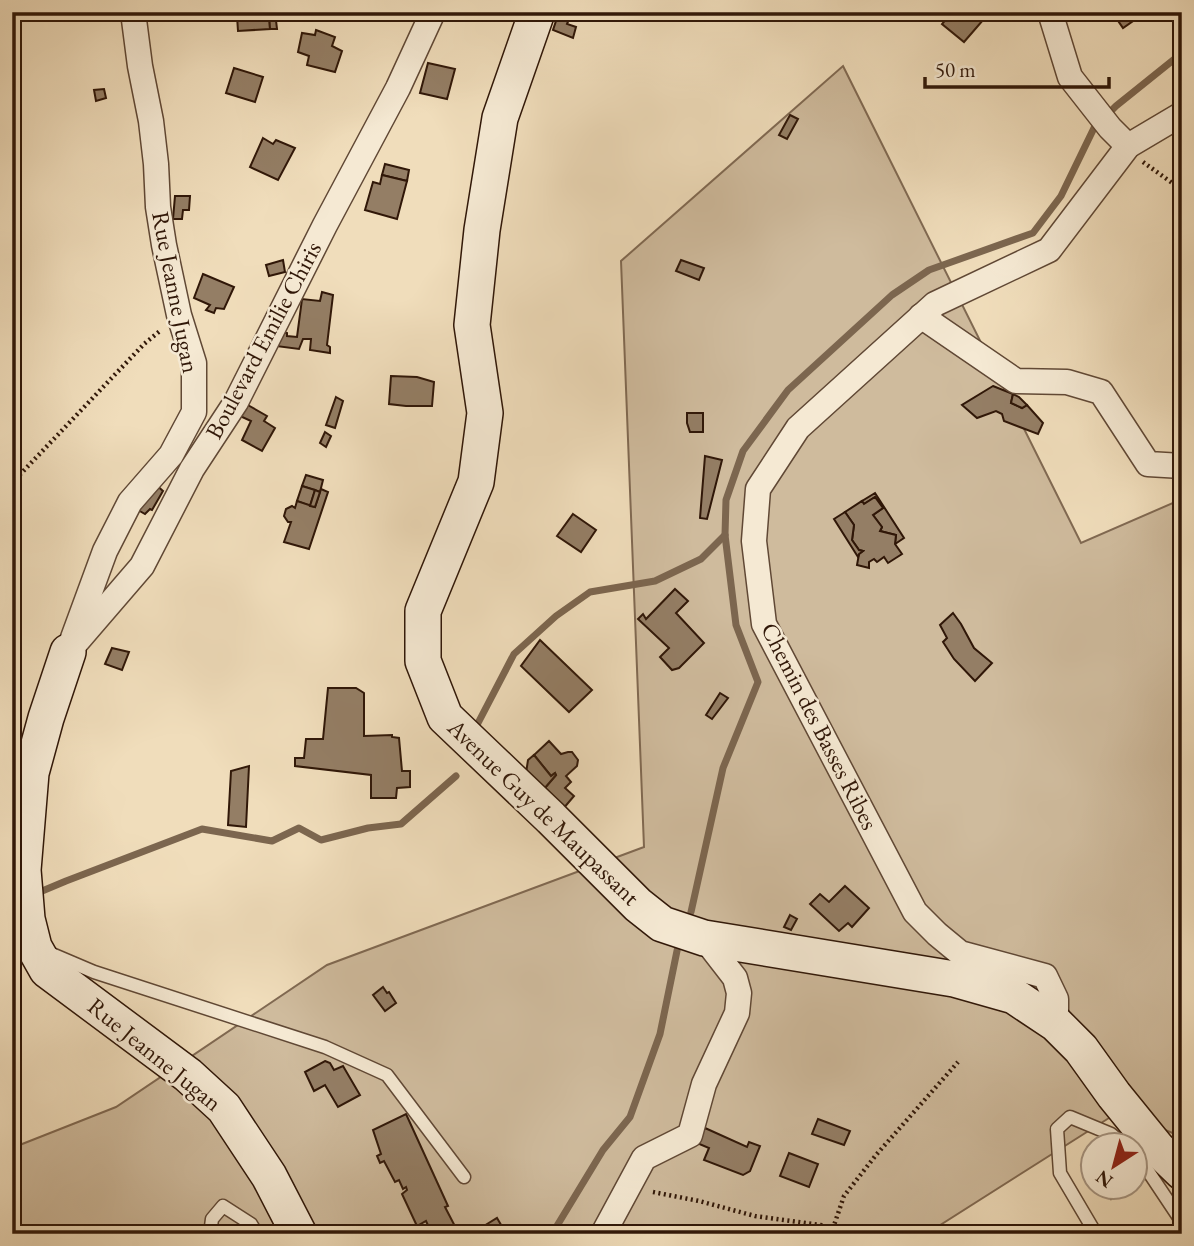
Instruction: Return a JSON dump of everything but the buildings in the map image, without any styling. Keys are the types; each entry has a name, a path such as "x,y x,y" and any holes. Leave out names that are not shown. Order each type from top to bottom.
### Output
{"main road":[{"name":"Avenue Guy de Maupassant","path":"537,12 500,118 482,230 472,325 485,413 476,482 423,611 423,661 445,717 638,905 662,924 704,938 954,979 1014,996 1056,1024 1081,1049 1114,1095 1153,1158"},
{"name":"Rue Jeanne Jugan","path":"68,652 31,773 23,870 31,933 47,970 188,1075 224,1108 269,1176 299,1234"}],"street":[{"name":"Rue Jeanne Jugan","path":"68,652 105,551 130,502 171,455 194,411 194,363 179,315 164,245 151,121 133,12"},
{"name":"Boulevard Emilie Chiris","path":"68,652 142,566 192,469 236,402 331,213 398,88 433,12"},
{"path":"1050,12 1070,77 1094,109 1128,146"},
{"name":"Chemin des Basses Ribes","path":"1056,1024 1056,999 1045,976 960,953 915,912 764,624 754,541 758,489 798,428 921,316 935,304 1049,250 1128,146 1182,114"},
{"path":"921,316 1016,381 1067,382 1101,392 1148,464 1182,466"},
{"path":"603,1234 644,1158 690,1135 704,1084 737,1013 739,993 735,978 704,938"}],"lane":[{"path":"31,933 94,972 325,1047 387,1075 464,1177"},
{"path":"1096,1234 1060,1173 1057,1129 1070,1117 1100,1130"},
{"path":"1153,1158 1182,1222"},
{"path":"210,1234 212,1219 223,1206 251,1224 257,1234"}],"path":[{"path":"1128,146 1146,166 1182,190"},
{"path":"12,483 144,344 179,315"},
{"path":"828,1234 844,1196 876,1155 958,1062"},
{"path":"628,1188 699,1201 755,1216 821,1224 828,1234"}],"shaded area":[{"path":"843,66 1081,543 1182,499 1182,1137 1120,1111 1090,1130 1078,1130 1078,1138 926,1234 12,1234 12,1148 116,1107 327,965 644,847 621,261"}],"waterway":[{"path":"691,912 723,768 758,682 736,625 725,535 726,500 743,451 788,390 892,295 929,270 1033,233 1061,196 1094,128 1116,106 1182,53"},
{"path":"477,725 514,654 556,616 590,592 655,581 701,559 725,535"},
{"path":"35,894 202,829 272,841 299,828 321,840 368,828 401,824 456,776"},
{"path":"552,1234 603,1150 630,1117 660,1034 678,946"}]}
